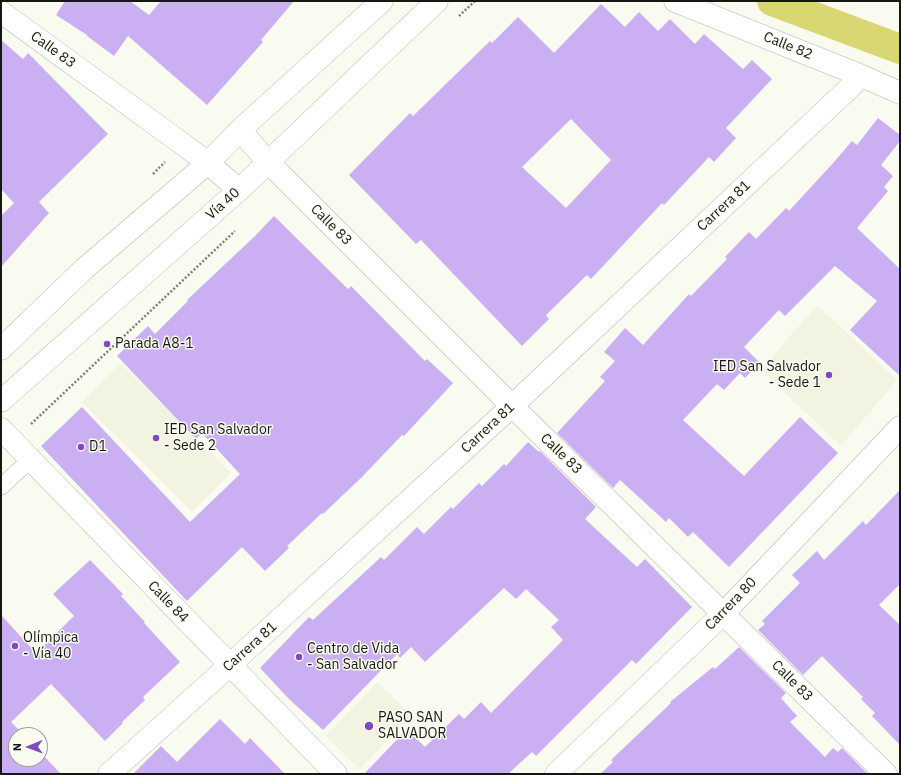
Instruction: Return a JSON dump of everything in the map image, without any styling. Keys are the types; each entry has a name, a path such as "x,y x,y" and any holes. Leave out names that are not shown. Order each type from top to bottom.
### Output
{"main road":[{"path":"1,349 84,269 208,163 240,130 382,1"},
{"name":"Vía 40","path":"1,400 239,190 437,1"},
{"name":"Calle 82","path":"674,1 862,76 900,93"},
{"name":"Calle 83","path":"1,12 208,163 239,190"},
{"name":"Carrera 81","path":"109,774 512,406 862,76"},
{"name":"Calle 83","path":"240,130 268,162 512,406 886,774"},
{"name":"Carrera 80","path":"556,774 724,613 900,427"},
{"name":"Calle 84","path":"1,429 336,774"}],"lane":[{"path":"1,487 31,459"}],"shaded area":[{"name":"IED San Salvador - Sede 1","path":"817,305 897,380 841,446 761,370"},
{"name":"IED San Salvador - Sede 2","path":"120,363 231,473 192,512 82,402"},
{"name":"PASO SAN SALVADOR","path":"377,682 412,715 360,769 326,736"}],"building":[{"path":"65,1 130,1 149,15 161,1 294,1 261,40 263,42 207,105 128,36 114,56 87,35 56,15"},
{"path":"601,4 625,27 639,12 658,31 670,19 695,44 704,34 743,69 752,60 772,79 726,128 736,138 714,162 709,157 664,205 662,203 591,279 587,275 546,315 549,319 522,346 421,240 416,244 349,175 410,113 413,116 490,41 492,43 518,17 554,53","holes":["571,119 611,160 566,208 522,167"]},
{"path":"1,40 23,59 28,53 108,134 39,202 49,213 1,267 1,216 14,203 1,189"},
{"path":"878,118 900,135 900,141 881,165 893,176 884,187 888,191 857,228 900,269 900,376 850,330 877,301 835,266 785,316 779,310 744,347 760,363 745,378 740,373 724,390 717,384 683,420 744,476 800,417 838,453 729,567 693,532 688,537 669,518 666,522 620,480 613,488 557,433 605,381 600,377 615,361 604,352 625,328 643,345 689,294 691,296 727,259 725,257 749,232 756,239 786,208 789,211 852,141 857,145"},
{"path":"274,216 348,289 351,286 425,361 427,359 453,383 404,436 402,435 362,477 287,546 289,548 265,571 242,547 187,601 41,446 82,407 190,522 240,474 202,433 196,439 117,356 148,326 155,334 188,301 187,300"},
{"path":"528,442 539,452 540,451 596,507 585,519 637,567 645,559 692,607 636,664 632,660 536,756 532,752 508,774 364,774 407,729 425,747 459,714 464,719 481,702 491,713 563,640 551,627 559,620 526,589 516,599 504,588 425,662 411,647 400,658 397,654 323,730 289,699 260,668 309,617 313,620 381,557 384,560 417,527 424,534 451,507 453,509 479,483 482,486 504,464 506,466"},
{"path":"900,490 900,584 879,605 900,625 900,745 872,716 875,713 861,699 863,697 822,656 803,675 758,630 765,624 762,621 800,583 792,575 817,551 824,560 863,521 866,525"},
{"path":"90,560 123,594 121,596 180,662 143,697 145,700 105,741 51,684 11,722 16,727 8,727 8,767 48,767 48,760 61,774 1,774 1,615 36,653 74,616 53,594"},
{"path":"739,647 786,693 781,698 797,716 790,722 825,757 833,748 838,752 842,748 868,774 600,774 613,762 611,760 671,703 670,702 713,667 715,669"},
{"path":"220,719 245,744 250,738 285,774 133,774 161,746 177,762"}],"waterway":[{"path":"772,1 900,49"}],"place":[{"name":"Parada A8-1","path":"107,344"},
{"name":"IED San Salvador - Sede 1","path":"829,375"},
{"name":"IED San Salvador - Sede 2","path":"156,438"},
{"name":"D1","path":"81,447"},
{"name":"Olímpica - Vía 40","path":"15,646"},
{"name":"Centro de Vida - San Salvador","path":"299,657"},
{"name":"PASO SAN SALVADOR","path":"369,726"}]}
